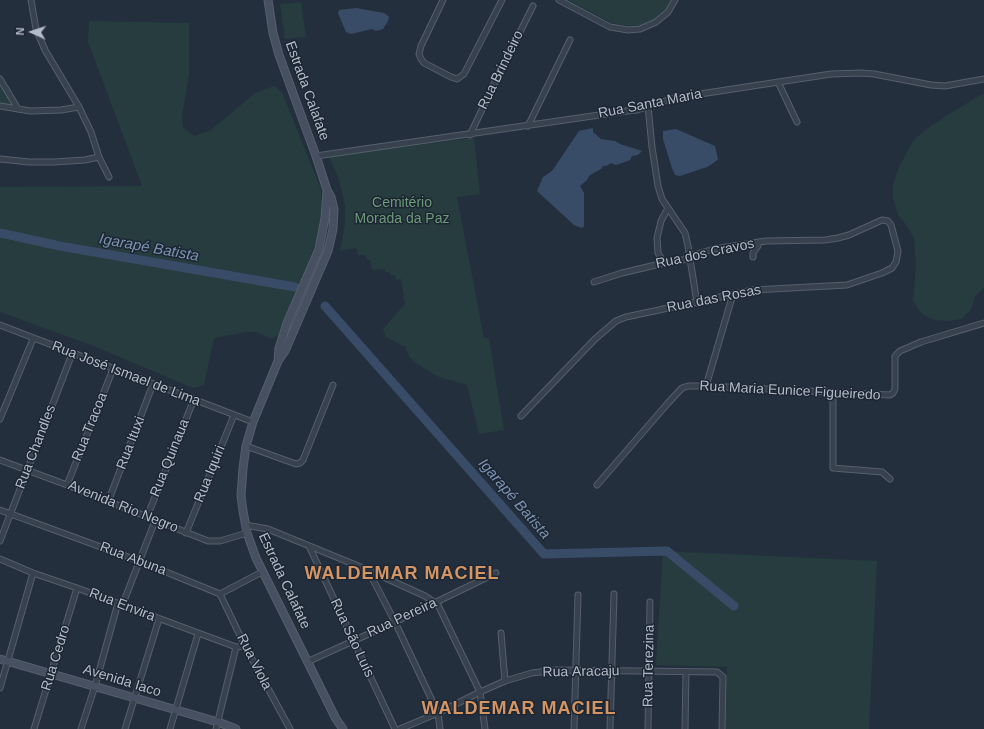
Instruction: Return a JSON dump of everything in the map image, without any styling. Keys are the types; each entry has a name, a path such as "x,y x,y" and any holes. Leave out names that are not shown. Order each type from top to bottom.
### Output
{"street":[{"path":"31,0 38,34 45,50 79,107 91,132 99,157 108,177"},
{"name":"Estrada Calafate","path":"268,0 273,33 279,55 327,190 333,202 333,229 328,250 285,351 278,361 253,422 246,446 246,468 241,496 246,533 262,572 336,719 343,729"},
{"path":"443,0 421,46 419,54 424,63 451,77 457,78 464,74 502,0"},
{"path":"559,0 610,26 628,30 640,29 656,22 668,12 675,0"},
{"name":"Rua Brindeiro","path":"470,135 532,6"},
{"path":"528,126 570,40"},
{"name":"Rua Santa Maria","path":"316,156 470,135 627,111 674,98 831,74 874,74 931,85 945,86 984,79"},
{"path":"0,80 18,109"},
{"path":"778,82 797,122"},
{"path":"0,106 46,111 79,107"},
{"path":"648,106 656,180 662,199 685,233 697,303"},
{"path":"0,159 28,162 54,162 85,160 99,157"},
{"name":"Estrada Calafate","path":"278,361 279,348 287,323 319,249 325,218 327,190"},
{"path":"664,263 658,253 657,238 661,221 668,208"},
{"name":"Rua dos Cravos","path":"594,282 622,273 683,260 690,256 714,249 778,240 825,240 849,235 882,220 886,220"},
{"name":"Rua das Rosas","path":"521,416 595,339 616,321 626,317 763,288 841,286 852,284 882,273 893,266 898,251 892,227 886,220"},
{"path":"753,257 753,253 758,246 758,242"},
{"path":"706,386 733,294"},
{"name":"Rua Maria Eunice Figueiredo","path":"598,485 680,390 686,387 706,386 886,395 893,394 896,386 895,356 900,350 984,323"},
{"name":"Rua José Ismael de Lima","path":"0,325 72,354 253,422"},
{"path":"0,419 33,339"},
{"name":"Rua Chandles","path":"0,541 72,354"},
{"name":"Rua Tracoa","path":"67,485 113,369"},
{"name":"Rua Ituxi","path":"108,502 153,384"},
{"path":"246,446 296,464 300,463 303,460 333,385"},
{"path":"833,392 833,468 882,472 890,479"},
{"name":"Rua Quinaua","path":"146,517 194,399"},
{"name":"Rua Iquiri","path":"186,532 234,415"},
{"name":"Avenida Rio Negro","path":"0,460 208,541 220,542 246,533"},
{"name":"Rua Abuna","path":"0,510 139,561 220,594"},
{"path":"81,729 120,604 155,521"},
{"path":"245,525 268,529 368,570 425,596 438,605 480,692 485,729"},
{"name":"Rua São Luís","path":"309,546 395,729"},
{"name":"Rua Envira","path":"0,559 33,573 236,648"},
{"path":"368,570 395,622 438,713 440,729"},
{"path":"220,594 262,572"},
{"path":"0,688 33,573"},
{"name":"Rua Pereira","path":"307,662 395,622 496,573"},
{"name":"Rua Cedro","path":"34,729 77,588"},
{"name":"Rua Viola","path":"220,594 245,646 290,729"},
{"path":"610,729 614,594"},
{"path":"574,729 578,595"},
{"name":"Rua Terezina","path":"648,729 650,602"},
{"path":"125,729 159,619"},
{"path":"501,633 505,681"},
{"path":"170,729 198,634"},
{"path":"217,725 236,648 245,646"},
{"name":"Avenida Iaco","path":"0,659 175,710 217,725 236,729"},
{"name":"Rua Aracaju","path":"400,729 438,713 505,681 542,672 575,671 717,672 723,677 722,729"},
{"path":"685,729 686,672"},
{"name":"Estrada Calafate","path":"336,719 338,729"}],"green space":[{"path":"568,0 671,0 665,10 651,21 640,25 629,26 612,23"},
{"path":"301,2 306,37 285,39 280,4"},
{"path":"89,21 189,23 189,75 182,116 183,127 194,136 211,130 255,93 274,86 282,92 321,189 322,207 318,238 278,335 272,339 256,332 246,332 214,338 204,385 193,388 91,345 0,312 0,187 142,186 88,42"},
{"path":"0,80 12,101 11,104 8,105 0,103"},
{"path":"984,93 984,287 975,297 971,309 962,319 948,321 934,320 921,313 913,301 916,266 914,238 898,215 893,198 893,184 900,165 914,140 925,130"},
{"name":"Cemitério Morada da Paz","path":"474,138 480,194 457,197 484,338 489,338 504,430 479,434 467,385 439,377 414,362 409,356 405,347 386,337 383,329 405,304 401,279 396,280 395,275 390,275 390,272 385,272 385,269 372,270 370,260 368,260 365,255 358,255 356,248 340,251 345,224 345,205 339,180 329,156"},
{"path":"663,551 877,561 869,729 723,729 727,667 656,665"}],"water":[{"path":"356,8 384,13 389,17 388,21 383,29 376,31 372,29 351,34 346,32 338,13 339,10"},
{"path":"593,128 593,132 601,139 615,141 642,151 638,155 632,156 630,160 616,165 611,163 603,166 601,169 590,175 580,186 584,193 584,226 582,228 574,225 537,191 543,177 552,171 579,131"},
{"path":"676,129 715,146 718,159 707,167 680,176 675,175 663,139 663,131"}],"waterway":[{"name":"Igarapé Batista","path":"0,233 60,246 295,287"},
{"name":"Igarapé Batista","path":"325,306 544,554 667,551 734,606"}],"district":[{"name":"WALDEMAR MACIEL","path":"402,574"},
{"name":"WALDEMAR MACIEL","path":"519,709"}]}
